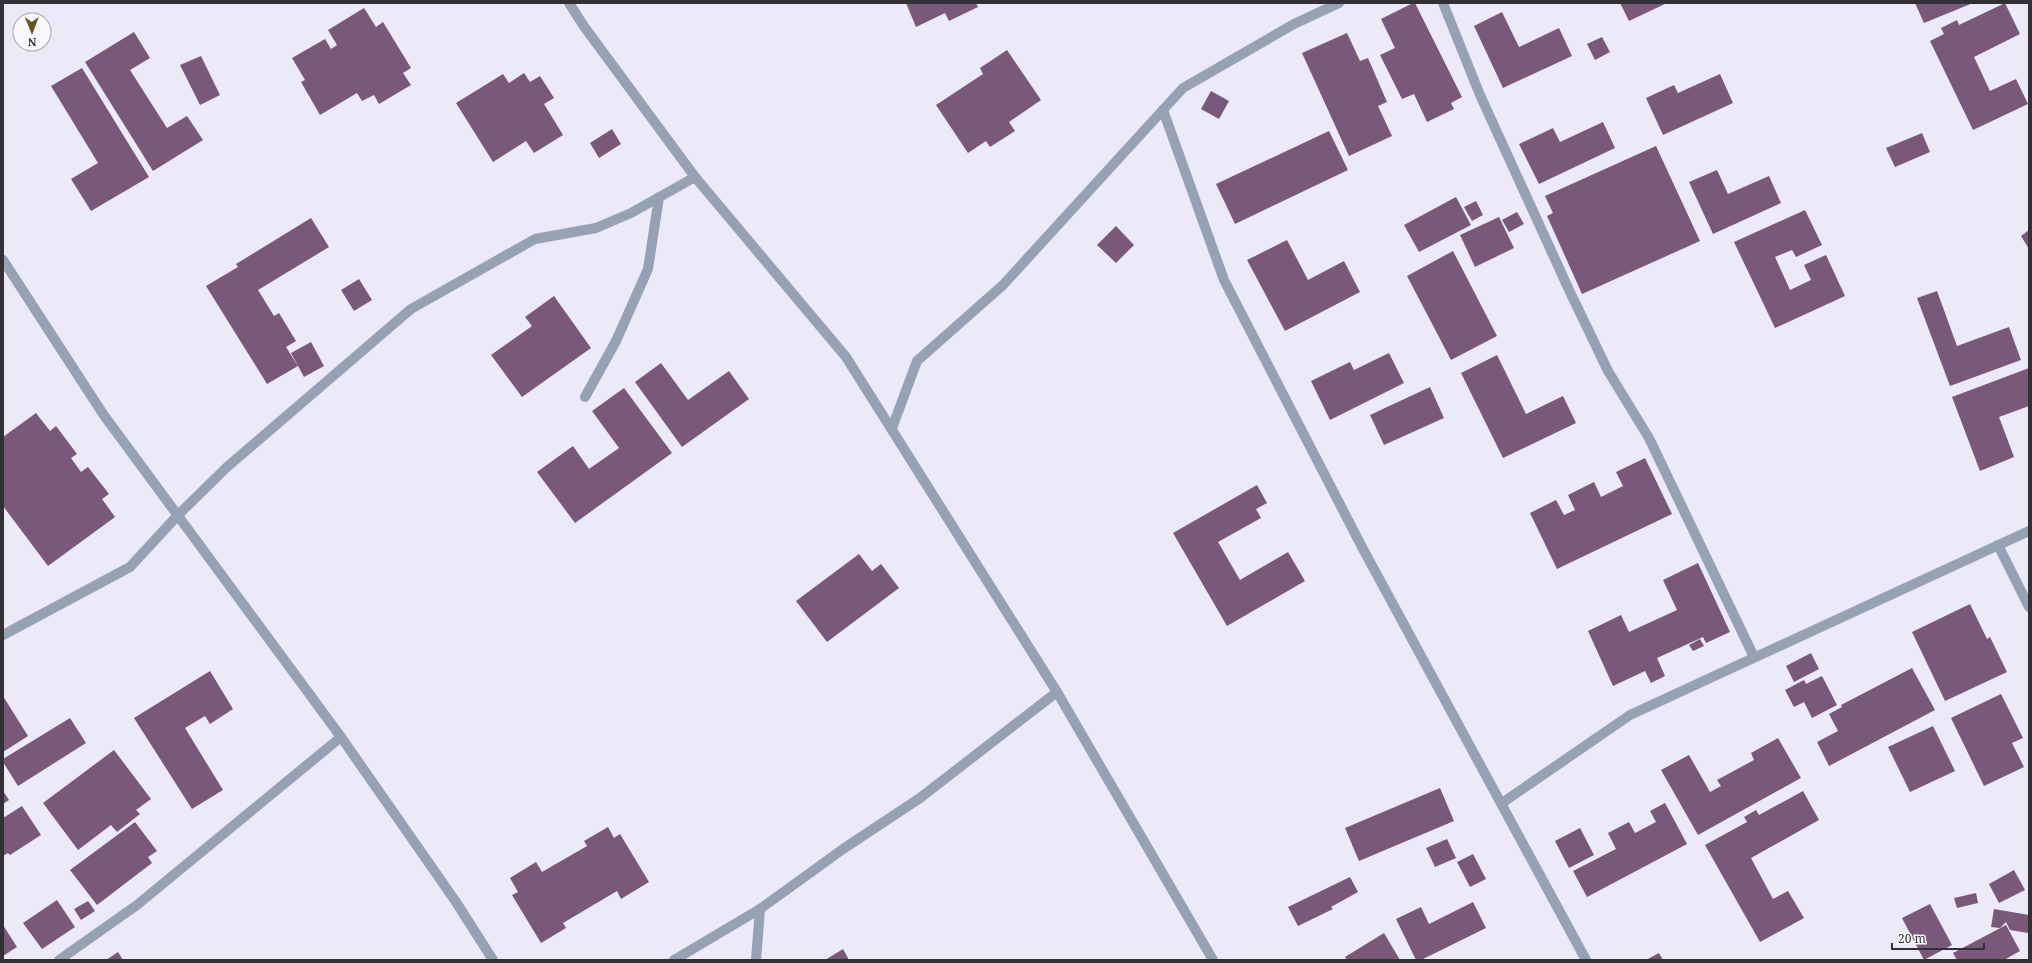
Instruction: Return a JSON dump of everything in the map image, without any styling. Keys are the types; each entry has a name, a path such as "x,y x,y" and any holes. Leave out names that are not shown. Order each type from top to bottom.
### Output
{"street":[{"path":"569,3 583,25 695,177 846,357 1057,692 1213,960"},
{"path":"892,428 917,361 1003,285 1183,88 1294,24 1339,3"},
{"path":"1443,3 1480,95 1608,372 1650,438 1754,657"},
{"path":"1163,110 1224,280 1363,549 1586,960"},
{"path":"3,635 130,567 178,515 227,467 411,309 535,240 596,228 631,213 695,177"},
{"path":"586,397 616,341 648,270 659,197"},
{"path":"3,260 103,414 341,737 456,902 493,960"},
{"path":"1502,803 1630,715 2029,531"},
{"path":"1998,545 2029,607"},
{"path":"674,960 760,909 843,849 920,798 1057,692"},
{"path":"59,960 137,905 341,737"},
{"path":"756,960 760,909"}],"building":[{"path":"906,3 976,3 978,7 949,21 945,13 916,27"},
{"path":"1415,3 1462,97 1451,103 1454,109 1427,122 1414,94 1402,99 1380,55 1395,48 1381,19"},
{"path":"1620,3 1667,3 1629,21"},
{"path":"1915,3 1973,3 1924,23"},
{"path":"2005,3 2020,34 1974,57 1990,91 2016,79 2028,104 1973,130 1930,41 1944,34 1941,28 1957,20 1959,25"},
{"path":"364,8 376,27 383,22 411,68 403,73 411,85 379,104 374,95 362,101 357,93 320,115 301,82 305,80 292,58 325,39 331,49 337,45 328,30"},
{"path":"1502,12 1519,47 1559,28 1572,56 1503,88 1474,26"},
{"path":"134,32 150,58 130,70 167,128 187,116 203,140 153,171 85,62"},
{"path":"1347,33 1360,61 1368,58 1387,102 1378,106 1392,136 1349,156 1302,53"},
{"path":"1602,37 1610,52 1595,60 1587,44"},
{"path":"1007,50 1041,100 1009,122 1015,131 990,147 986,141 968,153 936,105 983,74 980,68"},
{"path":"201,56 220,95 200,105 180,65"},
{"path":"82,68 149,177 91,211 71,179 98,163 51,86"},
{"path":"524,73 530,82 540,76 554,98 544,104 563,135 534,153 526,141 493,162 456,103 503,74 509,83"},
{"path":"1720,74 1733,103 1663,135 1646,98 1674,85 1678,93"},
{"path":"1211,91 1229,101 1219,119 1201,109"},
{"path":"1603,122 1615,148 1539,184 1519,144 1553,128 1560,142"},
{"path":"612,129 621,144 599,158 590,143"},
{"path":"1329,131 1348,170 1235,224 1216,184"},
{"path":"1922,133 1930,152 1895,167 1886,148"},
{"path":"1656,146 1700,241 1582,294 1547,216 1553,213 1545,196"},
{"path":"1717,170 1728,194 1769,176 1781,203 1713,234 1689,182"},
{"path":"1456,197 1471,225 1419,252 1404,225"},
{"path":"1476,201 1483,215 1472,221 1464,207"},
{"path":"1805,210 1822,245 1796,257 1792,250 1775,257 1790,290 1811,280 1804,265 1826,255 1845,296 1775,328 1734,242"},
{"path":"1517,212 1524,224 1509,232 1502,220"},
{"path":"1499,217 1514,248 1475,267 1460,235"},
{"path":"311,218 329,247 258,290 274,316 279,313 296,341 286,347 298,366 267,384 206,286 238,267 236,264"},
{"path":"1116,226 1134,245 1116,263 1097,245"},
{"path":"2029,230 2029,249 2021,236"},
{"path":"1287,240 1308,280 1344,261 1360,292 1285,331 1247,260"},
{"path":"1453,251 1497,336 1451,360 1407,276"},
{"path":"359,279 372,300 354,311 341,290"},
{"path":"1937,291 1957,346 2009,327 2021,360 1950,386 1917,298"},
{"path":"554,296 591,348 522,397 491,355 532,326 525,317"},
{"path":"311,342 324,366 304,377 291,353"},
{"path":"1389,353 1404,383 1330,420 1311,381 1350,362 1354,370"},
{"path":"1497,355 1526,414 1563,396 1576,423 1503,458 1461,373"},
{"path":"661,363 688,400 729,371 749,399 682,447 635,382"},
{"path":"2029,368 2029,406 1999,417 2014,457 1980,471 1952,397"},
{"path":"1430,387 1444,418 1384,445 1370,415"},
{"path":"624,388 672,453 575,523 537,472 573,446 589,469 619,448 592,411"},
{"path":"36,413 50,431 56,426 77,454 71,458 81,472 88,467 109,494 102,499 115,517 48,566 3,506 3,437"},
{"path":"1645,458 1672,514 1557,569 1530,513 1556,500 1564,515 1575,510 1568,495 1594,482 1601,497 1623,486 1616,472"},
{"path":"1257,485 1267,503 1256,509 1261,518 1218,542 1240,580 1288,552 1305,581 1227,626 1173,533"},
{"path":"859,554 872,571 881,564 899,588 827,642 796,601"},
{"path":"1698,563 1730,632 1706,643 1703,637 1657,658 1665,676 1651,683 1645,671 1613,686 1588,631 1621,615 1629,632 1677,610 1663,580"},
{"path":"1970,604 1987,639 1990,637 2007,672 1945,701 1912,632"},
{"path":"1700,639 1704,646 1693,651 1689,645"},
{"path":"1811,653 1819,669 1794,682 1786,666"},
{"path":"1912,668 1935,710 1829,766 1817,742 1838,731 1829,714 1842,707 1841,705"},
{"path":"210,671 233,709 210,724 205,716 185,728 223,790 192,809 134,718"},
{"path":"1822,676 1837,705 1812,718 1804,702 1794,707 1785,690 1804,680 1806,684"},
{"path":"2001,694 2023,738 2012,743 2024,767 1984,786 1951,718"},
{"path":"3,696 28,736 3,752"},
{"path":"70,718 86,743 18,786 3,762 3,759"},
{"path":"1933,726 1955,771 1910,792 1888,747"},
{"path":"1778,738 1801,778 1698,835 1661,770 1689,755 1710,792 1721,786 1717,780 1754,760 1751,753"},
{"path":"114,750 151,799 136,810 140,814 117,832 111,825 78,850 43,803"},
{"path":"1440,788 1454,821 1359,861 1345,828"},
{"path":"3,791 9,800 3,804"},
{"path":"1803,791 1819,820 1751,858 1773,899 1788,891 1804,918 1760,942 1705,845 1747,822 1744,817 1756,810 1759,815"},
{"path":"1665,803 1687,844 1587,897 1573,871 1616,849 1608,833 1629,822 1635,833 1656,822 1650,811"},
{"path":"22,806 41,835 10,855 8,853 3,856 3,818"},
{"path":"135,822 157,851 148,857 152,863 97,905 70,870"},
{"path":"608,827 614,838 620,834 649,882 621,899 617,891 563,923 566,928 541,943 512,895 518,892 510,878 536,862 542,872 587,846 584,841"},
{"path":"1580,828 1594,855 1569,868 1555,841"},
{"path":"1447,839 1456,858 1435,867 1426,848"},
{"path":"1473,854 1486,879 1470,887 1457,862"},
{"path":"2014,870 2025,890 1999,903 1989,884"},
{"path":"1350,877 1358,892 1331,907 1333,909 1298,926 1288,907"},
{"path":"1976,893 1978,903 1957,908 1954,898"},
{"path":"57,900 75,927 42,949 23,923"},
{"path":"88,901 95,911 81,920 74,909"},
{"path":"1473,902 1486,928 1421,960 1416,960 1396,919 1421,907 1429,924"},
{"path":"1930,904 1952,945 1924,960 1902,918"},
{"path":"1994,909 2029,915 2028,933 2010,930 2006,922 2000,928 1991,927"},
{"path":"3,925 17,947 3,956"},
{"path":"2006,925 2020,951 2004,960 1957,960 1953,953"},
{"path":"1384,933 1400,960 1347,960 1345,957"},
{"path":"843,949 849,960 825,960"},
{"path":"118,952 123,960 106,960"},
{"path":"1659,953 1663,960 1646,960"}]}
